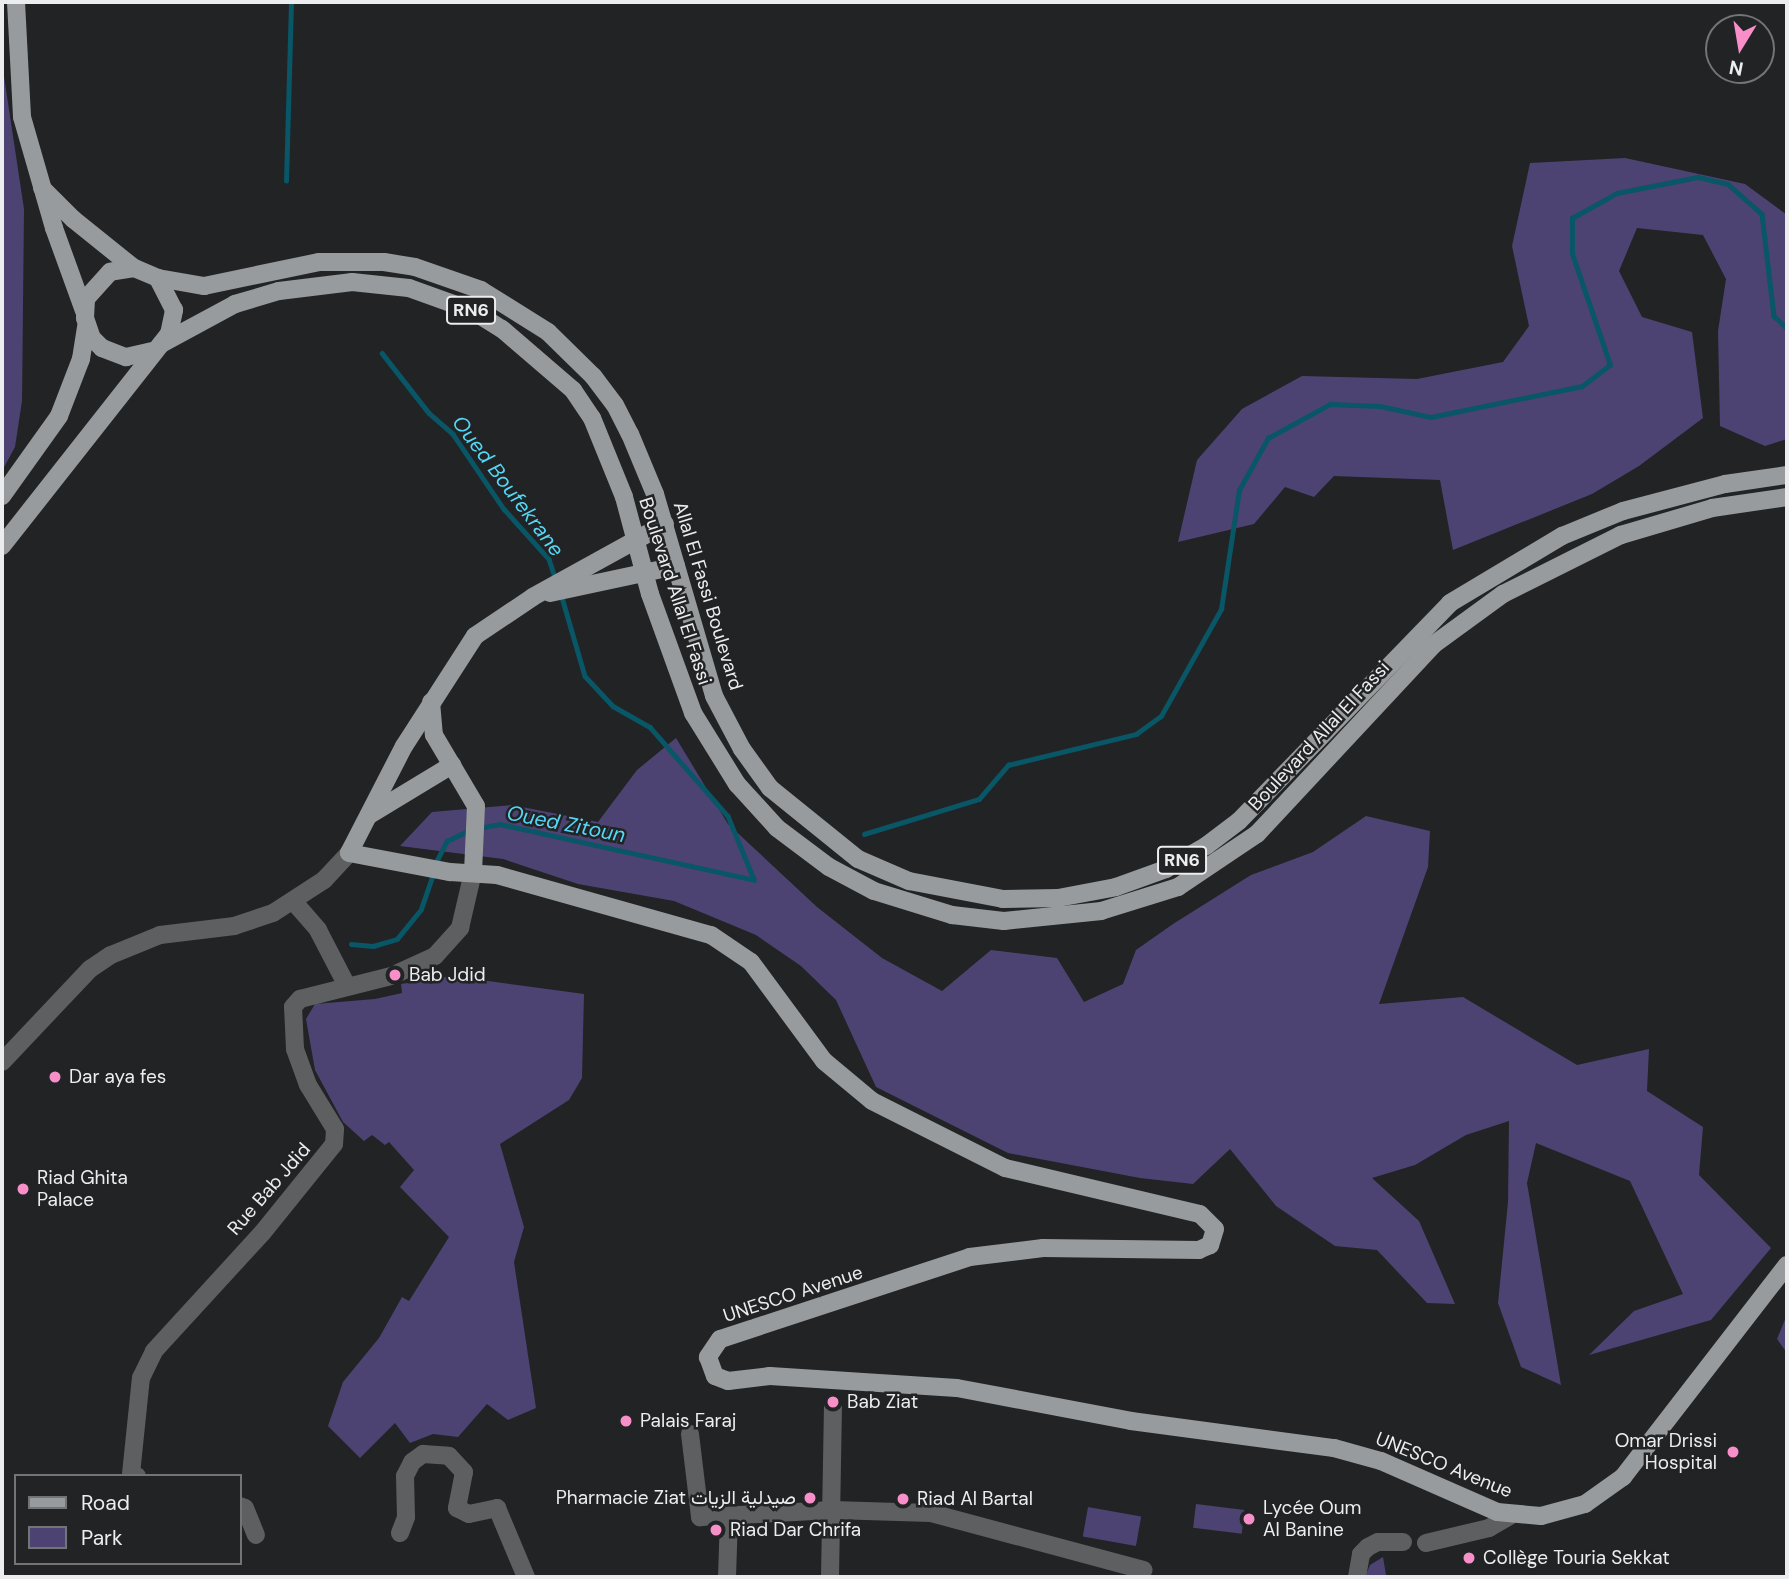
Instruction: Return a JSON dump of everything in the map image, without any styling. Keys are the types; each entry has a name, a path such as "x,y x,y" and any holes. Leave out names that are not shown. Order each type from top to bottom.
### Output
{"main road":[{"path":"16,2 22,117 40,185 85,318"},
{"path":"40,185 73,219 134,268"},
{"name":"Allal El Fassi Boulevard","path":"158,278 204,286 274,269 364,261 415,267 481,290 548,332 608,395 630,434 665,524 714,696 742,749 770,788 859,859 909,881 1003,900 1058,898 1116,887 1166,869 1239,821 1450,603 1562,536 1623,511 1725,484 1787,475"},
{"path":"2,496 60,416 81,359 85,318 99,279 134,268"},
{"name":"RN6","path":"85,318 102,348 113,354 126,357 157,348 174,310 158,278 134,268"},
{"name":"Boulevard Allal El Fassi","path":"2,546 157,348 211,315 279,291 352,282 409,288 439,298 502,329 573,390 609,458 693,713 737,784 777,828 829,867 914,906 1004,921 1101,911 1178,887 1257,834 1433,645 1466,618 1580,552 1712,508 1787,497"},
{"path":"473,872 450,872 349,853 431,701 475,636 533,597 665,524"},
{"path":"533,597 676,566"},
{"path":"1362,691 1377,704"},
{"name":"Rue Bab Jdid","path":"431,701 434,735 476,806 473,872"},
{"path":"370,814 452,765"},
{"path":"1166,869 1178,887"},
{"name":"UNESCO Avenue","path":"473,872 597,899 711,934 751,962 824,1061 872,1101 913,1125 1005,1168 1200,1214 1213,1224 1213,1240 1199,1250 1032,1248 970,1257 793,1319 719,1339 708,1357 711,1370 728,1381 770,1377 957,1388 1131,1420 1356,1452 1510,1516 1565,1511 1614,1485 1787,1265"}],"street":[{"path":"2,1062 90,969 111,955 160,935 251,922 294,902 349,853"},
{"name":"Rue Bab Jdid","path":"134,1474 141,1378 154,1351 263,1232 334,1144 335,1129 308,1085 295,1049 291,1017 300,999 395,975 435,956 460,928 473,872"},
{"path":"294,902 318,929 346,986"},
{"path":"830,1577 834,1379"},
{"path":"690,1434 700,1517 833,1510 931,1513 1144,1570"},
{"path":"400,1533 406,1517 405,1476 412,1462 423,1454 449,1456 464,1472 457,1508 469,1514 492,1507 501,1512 526,1577"},
{"path":"242,1507 245,1508 256,1535"},
{"path":"727,1577 729,1516"},
{"path":"1426,1543 1489,1528 1510,1516"},
{"path":"1357,1577 1362,1554 1368,1546 1378,1542 1403,1542"}],"green space":[{"path":"2,63 24,209 22,401 15,447 2,471"},
{"path":"1625,158 1745,184 1787,215 1787,439 1765,446 1720,426 1718,331 1726,279 1703,235 1637,228 1619,271 1642,317 1692,332 1703,418 1639,466 1592,494 1453,550 1440,480 1334,476 1314,497 1285,487 1254,524 1178,542 1197,460 1242,409 1302,376 1417,379 1503,362 1529,326 1512,246 1530,163"},
{"path":"676,738 728,824 817,907 882,958 942,991 991,950 1057,958 1084,1002 1123,984 1136,950 1173,924 1251,875 1313,852 1366,816 1430,831 1428,867 1379,1004 1463,997 1577,1065 1649,1049 1647,1091 1703,1127 1699,1175 1771,1248 1711,1320 1589,1355 1634,1311 1683,1294 1630,1181 1536,1143 1527,1183 1561,1385 1521,1367 1498,1303 1508,1202 1509,1121 1466,1135 1415,1165 1372,1178 1419,1221 1455,1304 1427,1303 1377,1250 1335,1246 1276,1206 1230,1149 1193,1184 1140,1178 1008,1153 876,1087 836,1000 801,966 756,935 674,901 578,884 503,859 400,846 432,812 512,805 598,822 637,770"},
{"path":"452,976 584,994 582,1078 569,1100 500,1144 524,1227 514,1262 536,1408 508,1420 487,1404 458,1437 433,1434 410,1443 395,1423 360,1458 328,1426 343,1382 379,1338 402,1297 409,1301 449,1237 400,1187 414,1170 389,1142 385,1145 372,1135 364,1141 343,1122 315,1070 306,1019 315,1004 375,999 402,993 401,984"},
{"path":"1787,1315 1787,1353 1777,1339"},
{"path":"1196,1504 1245,1510 1242,1534 1193,1528"},
{"path":"1088,1507 1141,1516 1136,1546 1083,1537"},
{"path":"1383,1557 1386,1575 1365,1577 1370,1565"}],"waterway":[{"name":"Oued Boufekrane","path":"286,181 291,2"},
{"path":"864,834 979,799 1008,765 1136,734 1161,716 1221,609 1239,490 1268,438 1330,404 1380,406 1431,417 1582,386 1610,365 1572,254 1572,218 1617,193 1698,177 1728,184 1762,214 1774,316 1787,328"},
{"name":"Oued Boufekrane","path":"382,353 429,413 453,434 504,509 549,559 554,574"},
{"name":"Oued Boufekrane","path":"561,594 585,676 613,706 650,727 728,816 754,879"},
{"name":"Oued Zitoun","path":"478,828 500,824 754,880"},
{"name":"Oued Zitoun","path":"434,866 447,841 470,830"},
{"name":"Oued Zitoun","path":"351,944 373,946 397,939 421,909 433,875"}],"place":[{"name":"Bab Jdid","path":"395,975"},
{"name":"Dar aya fes","path":"55,1077"},
{"name":"Riad Ghita Palace","path":"23,1189"},
{"name":"Bab Ziat","path":"833,1402"},
{"name":"Palais Faraj","path":"626,1421"},
{"name":"Omar Drissi Hospital","path":"1733,1452"},
{"name":"Pharmacie Ziat صيدلية الزيات","path":"810,1498"},
{"name":"Riad Al Bartal","path":"903,1499"},
{"name":"Lycée Oum Al Banine","path":"1249,1519"},
{"name":"Riad Dar Chrifa","path":"716,1530"},
{"name":"Collège Touria Sekkat","path":"1469,1558"}]}
